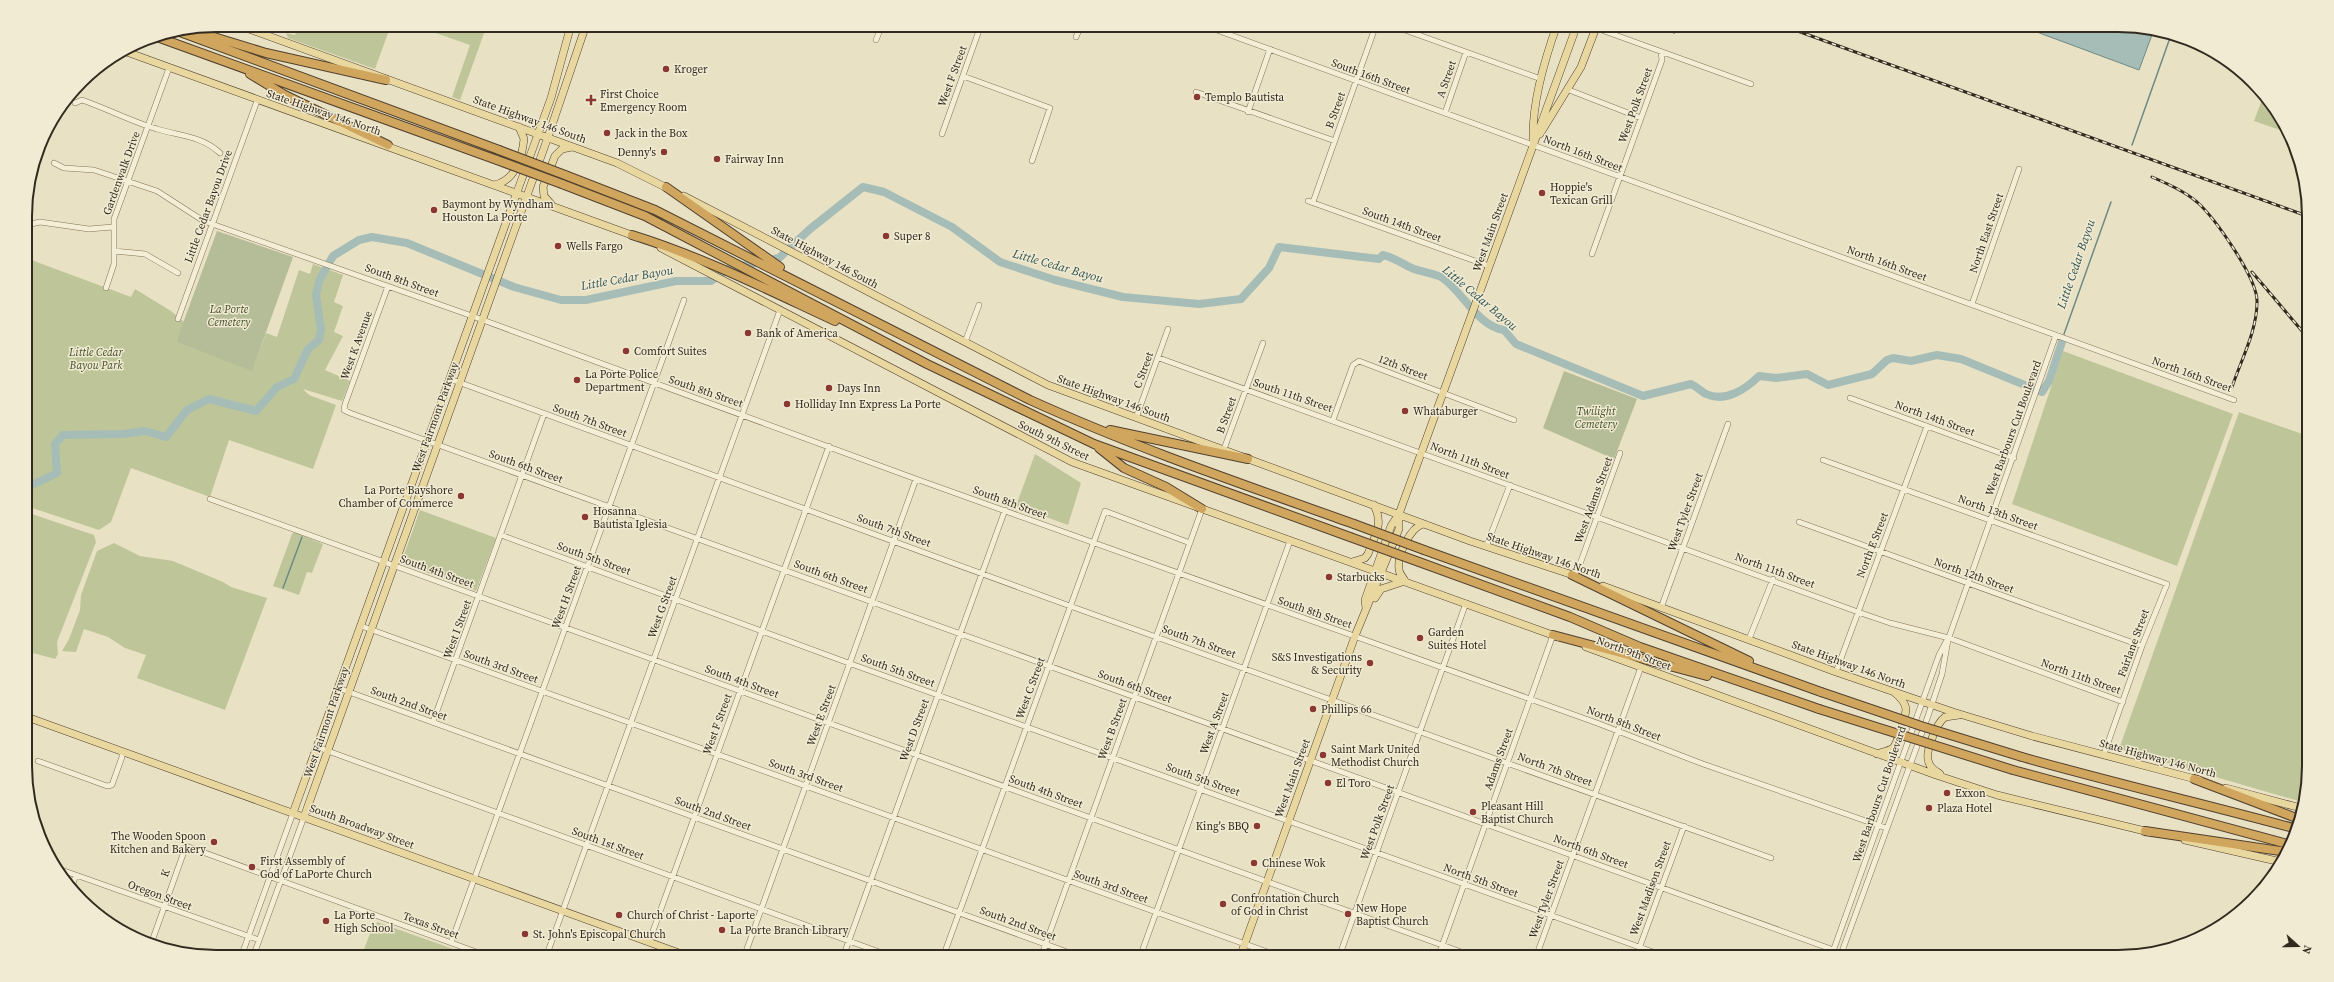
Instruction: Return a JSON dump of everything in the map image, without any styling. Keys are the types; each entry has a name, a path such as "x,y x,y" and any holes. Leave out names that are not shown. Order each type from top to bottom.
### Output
{"highway":[{"path":"200,33 266,53 386,80"},
{"path":"187,35 499,150 655,210 779,270 803,284 1023,397 1085,425 1208,472 1820,692 1921,726 2114,783 2178,797 2291,827"},
{"path":"164,39 497,160 645,216 927,364"},
{"path":"234,64 283,94 388,146"},
{"path":"666,187 779,270"},
{"path":"632,235 678,249 716,265 1094,444 1570,617 1640,647 1764,691 2013,770 2286,842"},
{"path":"1085,425 1248,459"},
{"path":"1094,444 1124,468 1166,487 1202,509"},
{"path":"1572,575 1784,678"},
{"path":"1553,635 1764,691"},
{"path":"2194,779 2295,817"},
{"path":"2145,831 2281,851"}],"main road":[{"name":"State Highway 146 South","path":"258,32 617,163 778,244 1048,386 1399,514"},
{"name":"West Fairmont Parkway","path":"293,813 538,134 559,72 569,32"},
{"name":"West Fairmont Parkway","path":"304,817 370,629 548,138 584,32"},
{"path":"1534,144 1532,122 1541,79 1555,32"},
{"name":"West Main Street","path":"1242,950 1366,608 1365,600 1379,571 1391,526 1399,514 1574,32"},
{"path":"1534,144 1581,67 1595,32"},
{"name":"State Highway 146 North","path":"130,53 257,101 358,137 388,146 517,193"},
{"path":"494,185 506,181 514,173 524,139 519,127"},
{"path":"552,205 545,199 543,187 555,156 562,150 573,147"},
{"path":"517,193 632,235"},
{"name":"South 9th Street","path":"632,235 708,272 1072,462 1290,542 1379,571"},
{"path":"494,254 504,259"},
{"path":"406,501 416,504"},
{"path":"1352,562 1365,558 1380,522 1379,515 1374,505"},
{"name":"State Highway 146 North","path":"1399,514 1423,524 1572,575 1836,672 1922,701 2032,736 2104,754 2297,807"},
{"path":"1366,608 1370,606 1381,589 1405,581 1398,570 1399,563 1411,531 1423,524"},
{"name":"North 9th Street","path":"1379,571 1877,754"},
{"path":"1877,754 1889,750 1895,745 1905,714 1905,705 1901,697 1892,691"},
{"path":"1942,776 1929,765 1928,760 1934,732 1945,717 1964,714"},
{"name":"South Broadway Street","path":"32,719 671,950"},
{"path":"1877,754 1997,795 2275,861"},
{"path":"306,778 316,782"}],"street":[{"path":"876,40 879,32"},
{"name":"West F Street","path":"942,134 979,32"},
{"path":"1076,37 1078,32"},
{"name":"South 16th Street","path":"1222,32 1534,144"},
{"name":"B Street","path":"1310,202 1357,81 1374,32"},
{"path":"1410,32 1541,79"},
{"path":"1610,32 1752,84"},
{"path":"1248,112 1270,50"},
{"name":"A Street","path":"1445,113 1466,52"},
{"name":"West Polk Street","path":"1592,254 1662,60 1661,52"},
{"name":"Gardenwalk Drive","path":"106,288 113,269 113,227 169,68"},
{"path":"963,76 1050,108 1032,161"},
{"path":"1568,90 1641,118"},
{"path":"1196,92 1248,112 1334,141"},
{"path":"75,103 82,100 148,126 200,141 213,146 220,153"},
{"name":"Little Cedar Bayou Drive","path":"178,319 257,101"},
{"name":"North 16th Street","path":"1534,144 1620,178 2234,400"},
{"name":"South 8th Street","path":"54,163 64,168 94,170 156,191 202,220 212,224 472,316 916,479 1355,636"},
{"name":"North East Street","path":"1972,304 2019,169"},
{"name":"South 14th Street","path":"1310,202 1489,266"},
{"path":"32,224 40,222 89,229 113,227"},
{"path":"114,251 145,254 178,273"},
{"name":"West K Avenue","path":"344,410 388,286"},
{"name":"West H Street","path":"451,943 684,300"},
{"path":"965,342 979,305"},
{"name":"West G Street","path":"549,950 780,310"},
{"name":"C Street","path":"1136,418 1159,358 1168,329"},
{"name":"West Barbours Cut Boulevard","path":"1834,950 1922,701 1939,655 1948,639 1969,583 2056,335"},
{"name":"B Street","path":"1224,449 1263,343"},
{"name":"South 11th Street","path":"1159,358 1421,452"},
{"name":"12th Street","path":"1333,420 1356,362 1359,361 1442,393"},
{"name":"South 7th Street","path":"450,379 719,478 982,572 1070,606 1333,699"},
{"path":"1442,393 1514,420"},
{"name":"North 14th Street","path":"1850,398 2014,458"},
{"name":"South 6th Street","path":"344,410 1223,728 1310,761"},
{"name":"West I Street","path":"433,722 544,414"},
{"name":"West Tyler Street","path":"1661,608 1728,424"},
{"name":"North E Street","path":"1836,672 1927,426"},
{"name":"West F Street","path":"649,942 829,446"},
{"name":"North 11th Street","path":"1421,452 1773,579 1858,612 1890,623 1948,639 2123,702"},
{"name":"West Adams Street","path":"1572,575 1578,569 1598,517 1620,452"},
{"name":"North 13th Street","path":"1824,460 2167,584"},
{"name":"West E Street","path":"747,950 916,479"},
{"path":"1486,546 1510,485"},
{"name":"South 4th Street","path":"210,499 653,660 740,690 1178,851 1456,950"},
{"name":"West B Street","path":"1044,950 1202,509"},
{"name":"West D Street","path":"846,950 959,633 1005,510"},
{"name":"West C Street","path":"945,950 1105,511 1190,543"},
{"name":"North 12th Street","path":"1800,522 2142,646"},
{"name":"South 5th Street","path":"501,536 1289,821"},
{"name":"West A Street","path":"1143,950 1290,542"},
{"path":"1749,639 1773,579"},
{"name":"Fairlane Street","path":"2104,754 2142,646 2167,584"},
{"name":"West Polk Street","path":"1341,950 1466,603"},
{"name":"South 3rd Street","path":"361,626 1261,950"},
{"name":"Adams Street","path":"1440,950 1553,635"},
{"name":"North 8th Street","path":"1355,636 1530,699 1703,764 1886,828"},
{"name":"West Barbours Cut Boulevard","path":"1843,950 1932,704 1942,674 1948,639"},
{"name":"West Tyler Street","path":"1538,950 1641,667"},
{"name":"South 2nd Street","path":"338,688 1063,950"},
{"name":"North 7th Street","path":"1333,699 1771,858"},
{"name":"South 1st Street","path":"317,747 672,878 874,950"},
{"path":"38,761 107,786 112,785 122,757 122,752"},
{"name":"North 6th Street","path":"1310,761 1486,823 1834,950"},
{"path":"243,950 293,813"},
{"path":"255,950 304,817"},
{"name":"North 5th Street","path":"1289,821 1648,950"},
{"name":"West Madison Street","path":"1639,950 1684,826"},
{"name":"Texas Street","path":"186,846 470,950"},
{"name":"K","path":"164,907 186,846"},
{"name":"Oregon Street","path":"65,871 259,940"},
{"path":"74,882 76,875"},
{"path":"153,939 164,907"}],"green space":[{"path":"296,32 388,32 375,69 288,38 286,33 295,35"},
{"path":"433,32 484,32 460,100 452,97 470,45"},
{"path":"2261,101 2281,130 2254,121"},
{"name":"La Porte Cemetery","path":"217,231 293,257 252,371 176,342"},
{"name":"Little Cedar Bayou Park","path":"32,260 131,297 135,289 171,311 184,322 176,342 252,370 266,333 277,337 299,270 310,274 313,264 343,275 334,302 343,306 334,332 343,336 325,370 350,381 342,401 303,389 309,395 336,405 313,469 229,440 210,497 131,468 111,522 99,530 32,508"},
{"path":"2063,351 2233,414 2177,566 2012,504"},
{"name":"Twilight Cemetery","path":"1564,371 1637,399 1614,459 1543,428"},
{"path":"2239,412 2302,434 2302,778 2298,801 2119,749"},
{"path":"1035,454 1081,483 1068,525 1016,506"},
{"path":"420,510 496,538 476,591 401,563"},
{"path":"32,514 94,535 96,542 57,642 58,654 55,659 32,653"},
{"path":"294,532 323,544 312,573 307,572 299,595 273,586"},
{"path":"114,543 140,556 173,561 223,582 231,587 267,598 225,710 137,678 146,655 125,648 108,637 84,629 76,652 62,651 69,639 80,610 81,595 97,551"},
{"path":"377,922 456,950 364,950 373,926 376,926"}],"water":[{"path":"2037,32 2130,32 2152,36 2139,70"}],"waterway":[{"name":"Little Cedar Bayou","path":"2132,145 2169,39"},
{"name":"Little Cedar Bayou","path":"32,485 57,473 55,444 63,435 123,434 145,431 166,437 187,410 209,399 256,411 277,387 294,379 308,349 319,340 321,330 316,295 319,281 333,256 359,240 372,237 407,243 514,287 561,300 586,300 676,281 711,281 728,269 779,258 810,229 863,187 884,192 952,227 1000,262 1055,280 1123,297 1199,304 1241,299 1269,268 1279,247 1379,259 1383,255 1414,269 1441,277 1449,283 1478,315 1494,327 1504,330 1516,344 1643,396 1691,384 1706,394 1720,397 1728,396 1742,390 1759,376 1776,378 1807,374 1828,385 1872,374 1887,360 1893,358 1911,361 1937,355 1961,359 2042,392 2049,381 2062,342"},
{"name":"Little Cedar Bayou","path":"2064,334 2111,202"},
{"path":"283,588 302,537"}],"railway":[{"path":"1800,32 2302,214"},
{"path":"2152,177 2187,194 2205,210 2234,249 2251,279 2257,302 2256,313 2248,345 2232,387"},
{"path":"2252,272 2302,331"}],"place":[{"name":"Kroger","path":"666,69"},
{"name":"Templo Bautista","path":"1197,97"},
{"name":"First Choice Emergency Room","path":"591,100"},
{"name":"Jack in the Box","path":"607,133"},
{"name":"Denny's","path":"664,152"},
{"name":"Fairway Inn","path":"717,159"},
{"name":"Hoppie's Texican Grill","path":"1542,193"},
{"name":"Baymont by Wyndham Houston La Porte","path":"434,210"},
{"name":"Super 8","path":"886,236"},
{"name":"Wells Fargo","path":"558,246"},
{"name":"Bank of America","path":"748,333"},
{"name":"Comfort Suites","path":"626,351"},
{"name":"La Porte Police Department","path":"577,380"},
{"name":"Days Inn","path":"829,388"},
{"name":"Holliday Inn Express La Porte","path":"787,404"},
{"name":"Whataburger","path":"1405,411"},
{"name":"La Porte Bayshore Chamber of Commerce","path":"461,496"},
{"name":"Hosanna Bautista Iglesia","path":"585,517"},
{"name":"Starbucks","path":"1329,577"},
{"name":"Garden Suites Hotel","path":"1420,638"},
{"name":"S&S Investigations & Security","path":"1370,663"},
{"name":"Phillips 66","path":"1313,709"},
{"name":"Saint Mark United Methodist Church","path":"1323,755"},
{"name":"El Toro","path":"1328,783"},
{"name":"Exxon","path":"1947,793"},
{"name":"Plaza Hotel","path":"1929,808"},
{"name":"Pleasant Hill Baptist Church","path":"1473,812"},
{"name":"King's BBQ","path":"1257,826"},
{"name":"The Wooden Spoon Kitchen and Bakery","path":"214,842"},
{"name":"Chinese Wok","path":"1254,863"},
{"name":"First Assembly of God of LaPorte Church","path":"252,867"},
{"name":"Confrontation Church of God in Christ","path":"1223,904"},
{"name":"New Hope Baptist Church","path":"1348,914"},
{"name":"Church of Christ - Laporte","path":"619,915"},
{"name":"La Porte High School","path":"326,921"},
{"name":"La Porte Branch Library","path":"722,930"},
{"name":"St. John's Episcopal Church","path":"525,934"}]}
